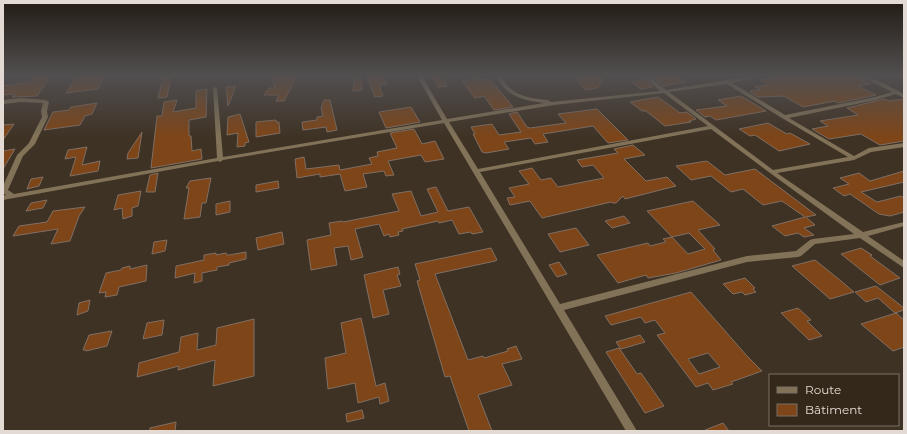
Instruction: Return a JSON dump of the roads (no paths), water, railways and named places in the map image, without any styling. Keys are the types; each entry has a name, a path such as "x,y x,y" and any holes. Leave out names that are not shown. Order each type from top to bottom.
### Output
{"street":[{"path":"216,96 220,160"},
{"path":"431,96 632,431"},
{"path":"521,96 554,103"},
{"path":"3,198 554,103 620,96"},
{"path":"669,96 772,172 904,265"},
{"path":"751,96 854,158"},
{"path":"784,117 882,96"},
{"path":"3,102 21,100 46,102 44,111 45,117 32,144 20,155 4,191 12,196"},
{"path":"476,171 713,127"},
{"path":"772,172 854,158 869,150 904,145"},
{"path":"558,308 747,259 798,254 813,242 862,235 904,224"}]}
